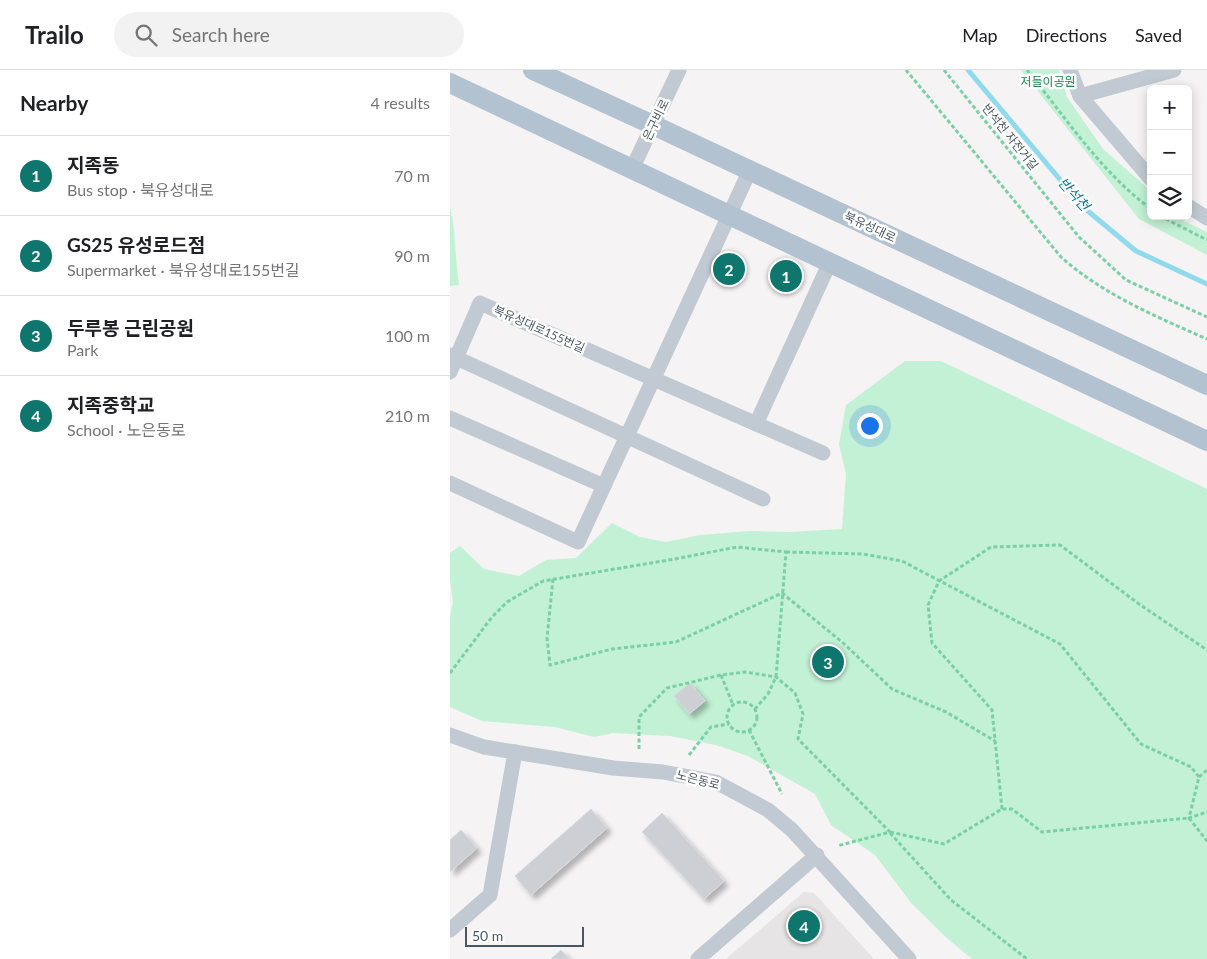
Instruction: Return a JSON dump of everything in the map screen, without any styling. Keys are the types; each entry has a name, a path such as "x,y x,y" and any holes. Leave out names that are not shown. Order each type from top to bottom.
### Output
{"main road":[{"name":"북유성대로","path":"533,70 1207,385"},
{"path":"450,83 1207,441"}],"street":[{"name":"은구비로","path":"632,169 679,70"},
{"path":"1070,70 1080,96 1148,175"},
{"path":"1080,96 1174,70"},
{"path":"450,483 578,542 750,170"},
{"path":"1192,209 1207,218"},
{"path":"756,424 830,262"},
{"name":"북유성대로155번길","path":"763,499 627,436 452,362 480,303 823,453"},
{"path":"450,418 604,486"},
{"name":"노은동로","path":"450,735 484,747 613,768 663,772 716,782 768,810 792,830 909,959"},
{"path":"450,930 490,895 514,752"},
{"path":"698,959 817,856"}],"path":[{"path":"906,70 1068,263 1092,281 1127,301 1207,339"},
{"name":"반석천 자전거길","path":"944,70 1079,237 1126,280 1207,317"},
{"path":"1027,70 1112,176 1134,197 1147,206"},
{"path":"1168,220 1207,240"},
{"path":"1002,809 992,710 932,644 928,605 939,581 991,547 1060,546 1139,604 1207,650"},
{"path":"450,673 492,617 506,602 543,581 737,547 786,552 863,554 902,560 1060,644 1142,744 1192,767 1199,777"},
{"path":"755,709 768,694 776,677 786,552"},
{"path":"553,579 547,638 550,665 612,649 676,642 782,593"},
{"path":"782,593 842,642 892,689 946,712 995,741"},
{"path":"638,749 639,717 667,688 721,675 745,672 776,677 795,693 803,714 798,738 890,832 951,900 1027,959"},
{"path":"721,675 733,705"},
{"path":"748,703 755,709 757,719 749,730 745,732 735,730 729,724 727,714 733,705 748,703"},
{"path":"689,755 711,727 729,724"},
{"path":"749,730 782,794"},
{"path":"1189,818 1199,777 1207,770"},
{"path":"838,846 890,832 944,844 1002,809 1012,809 1042,832 1189,818 1207,812"},
{"path":"1189,818 1207,841"}],"shaded area":[{"path":"804,892 814,893 874,959 726,959"}],"green space":[{"name":"저들이공원","path":"1021,70 1059,70 1067,97 1103,149 1147,188 1147,220 1183,220 1207,232 1207,255 1139,219"},
{"path":"450,207 459,285 450,286"},
{"path":"905,361 941,361 1207,489 1207,959 972,959 949,940 912,904 875,855 831,825 815,794 748,756 716,745 670,736 613,733 594,737 555,727 482,721 450,707 450,617 453,602 450,580 450,553 460,546 484,569 519,576 546,560 576,558 612,523 640,537 666,542 700,535 750,531 788,532 842,529 846,474 839,444 846,405"}],"building":[{"path":"690,683 705,701 689,714 674,696"},
{"path":"591,809 607,828 531,895 515,876"},
{"path":"662,813 724,881 704,899 642,832"},
{"path":"461,830 477,848 450,872 450,840"},
{"path":"561,950 569,959 551,959"}],"waterway":[{"name":"반석천","path":"968,70 1083,207 1136,251 1207,284"}],"place":[{"name":"GS25 유성로드점","path":"729,269"},
{"name":"지족동","path":"786,276"},
{"name":"두루봉 근린공원","path":"828,662"},
{"name":"지족중학교","path":"804,926"}]}
